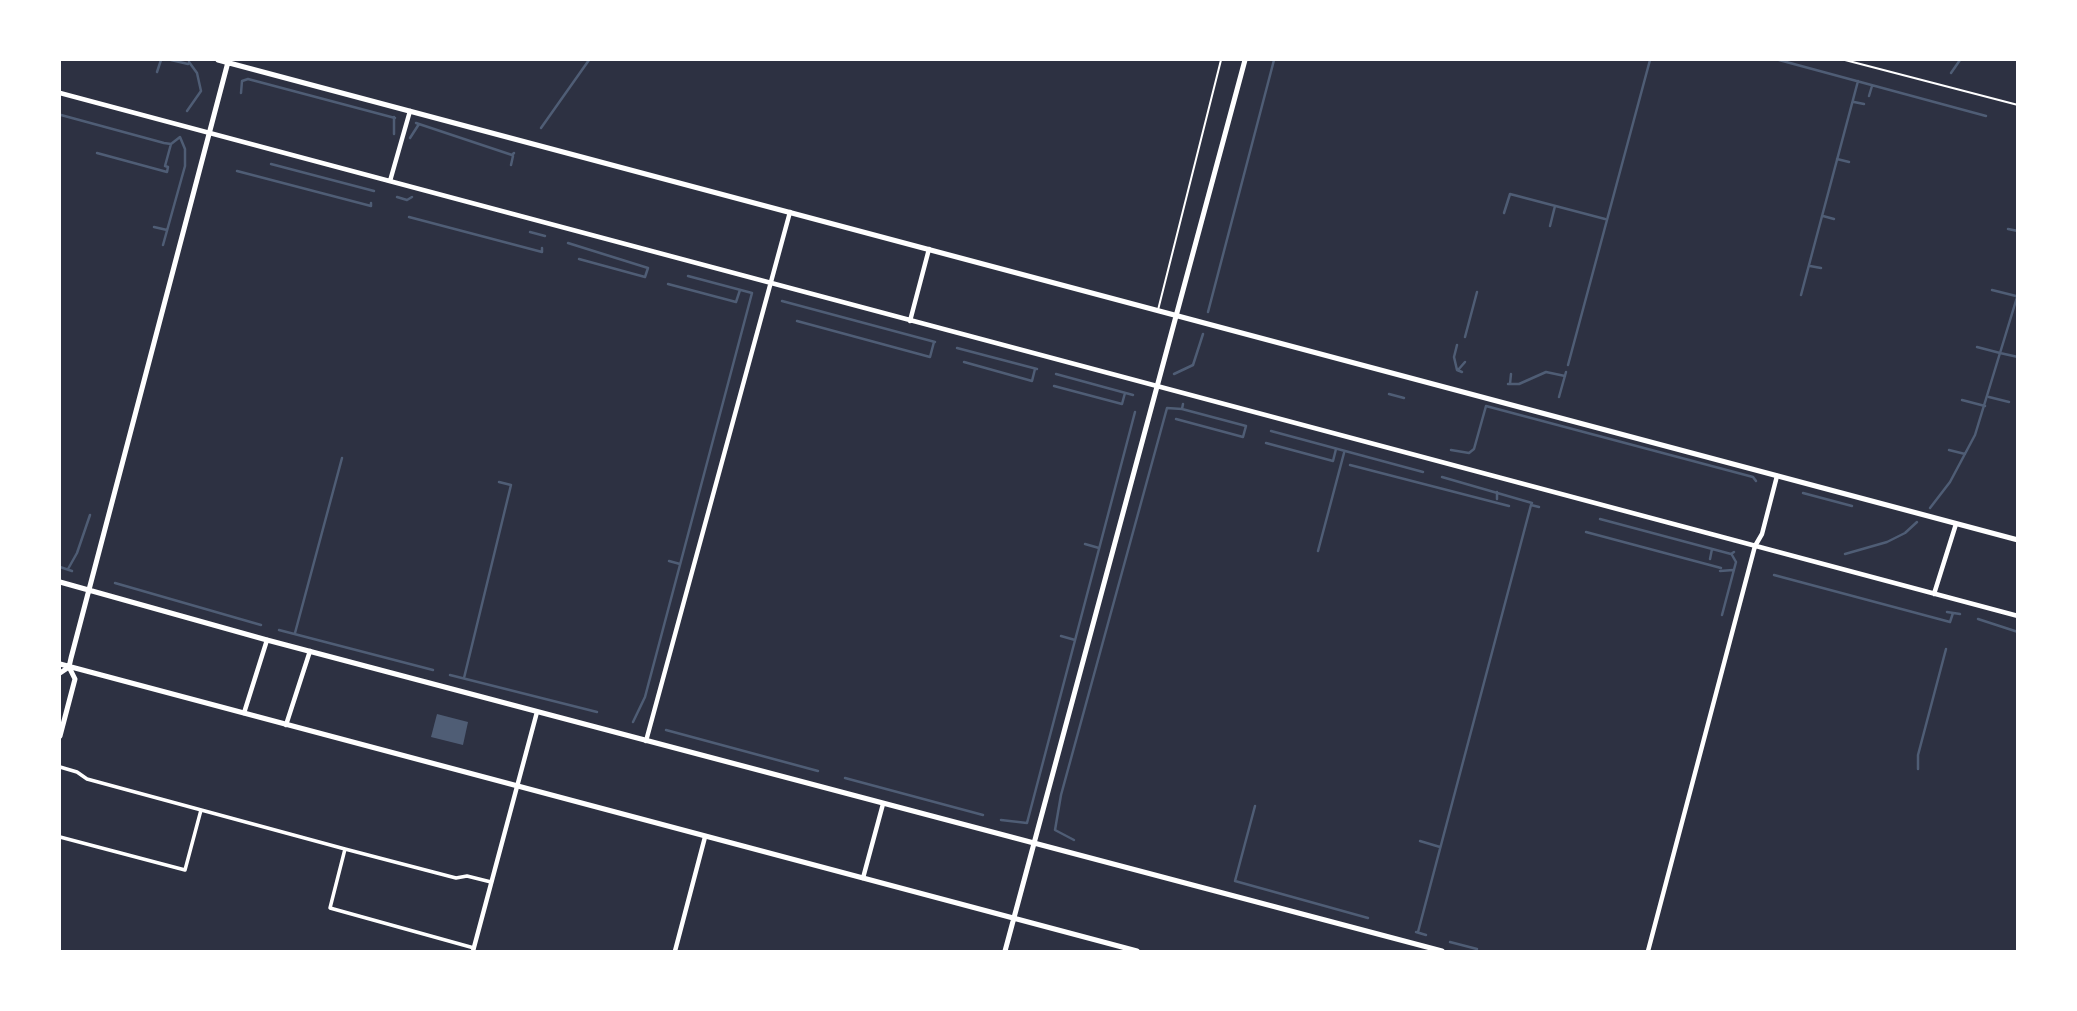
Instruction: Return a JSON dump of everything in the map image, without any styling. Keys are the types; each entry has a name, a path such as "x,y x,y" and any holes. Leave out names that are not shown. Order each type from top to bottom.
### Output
{"street":[{"path":"218,60 2018,540"},
{"path":"1005,951 1245,60"},
{"path":"60,736 75,679 69,667 228,62"},
{"path":"60,93 2018,616"},
{"path":"390,181 410,111"},
{"path":"646,741 790,212"},
{"path":"910,321 929,249"},
{"path":"1648,951 1755,546 1762,534 1777,476"},
{"path":"1934,594 1956,524"},
{"path":"60,582 1032,845 1441,951"},
{"path":"244,713 267,640"},
{"path":"286,724 310,651"},
{"path":"60,664 1137,951"},
{"path":"60,673 69,667"},
{"path":"345,849 330,908 474,949 537,712"},
{"path":"60,767 77,772 87,779 345,849 456,878 467,876 491,883"},
{"path":"863,879 883,804"},
{"path":"60,837 185,870 201,810"},
{"path":"675,951 705,837"}],"lane":[{"path":"1157,310 1221,60"},
{"path":"1845,60 2018,105"}],"water":[{"path":"437,714 468,722 463,745 431,737"}],"waterway":[{"path":"157,72 161,60"},
{"path":"171,60 188,64"},
{"path":"541,128 589,60"},
{"path":"1208,312 1274,60"},
{"path":"1568,365 1650,60"},
{"path":"1779,60 1986,116"},
{"path":"1951,73 1960,60"},
{"path":"187,111 201,91 197,73 189,62"},
{"path":"241,93 242,81 248,79 395,118"},
{"path":"1801,295 1858,81"},
{"path":"1869,96 1872,86"},
{"path":"1854,102 1864,104"},
{"path":"61,115 164,143 171,144 180,137 185,149 185,166 163,245"},
{"path":"394,117 394,134"},
{"path":"416,123 512,155 514,153"},
{"path":"410,138 419,124"},
{"path":"97,153 167,172 168,167 165,166 171,144"},
{"path":"511,165 513,156"},
{"path":"1837,159 1849,162"},
{"path":"271,164 374,191"},
{"path":"237,171 371,206 371,203"},
{"path":"1504,213 1510,194 1605,219"},
{"path":"397,197 407,200 412,197"},
{"path":"1550,226 1555,206"},
{"path":"1823,216 1834,219"},
{"path":"409,217 542,252 542,248"},
{"path":"154,227 167,230"},
{"path":"2008,229 2018,231"},
{"path":"530,232 545,236"},
{"path":"568,243 648,268 645,277 579,259"},
{"path":"1810,266 1821,268"},
{"path":"633,722 645,697 752,293 688,276"},
{"path":"668,284 736,302 740,290"},
{"path":"1992,290 2016,296"},
{"path":"1465,337 1477,292"},
{"path":"1930,508 1950,482 1975,435 2018,294"},
{"path":"782,301 935,342"},
{"path":"797,321 930,357 934,342"},
{"path":"1174,374 1193,365 1203,334"},
{"path":"1457,345 1454,357 1457,370 1462,372"},
{"path":"1977,347 2000,353"},
{"path":"957,348 1037,369"},
{"path":"2000,353 2018,357"},
{"path":"964,362 1032,381 1035,369"},
{"path":"1458,370 1465,362"},
{"path":"1508,384 1519,384 1546,372 1565,376"},
{"path":"1559,397 1566,372"},
{"path":"1056,374 1133,395"},
{"path":"1510,384 1511,374"},
{"path":"1054,386 1122,404 1125,393"},
{"path":"1389,394 1404,398"},
{"path":"1989,397 2009,402"},
{"path":"1962,400 1985,406"},
{"path":"1176,419 1243,437 1246,426 1182,409 1183,404"},
{"path":"1451,450 1469,453 1474,449 1486,406 1753,477 1756,481"},
{"path":"1074,840 1055,830 1061,795 1167,408 1182,409"},
{"path":"1001,820 1027,823 1135,412"},
{"path":"1271,431 1423,472"},
{"path":"1266,443 1333,461 1336,449"},
{"path":"1949,450 1965,454"},
{"path":"1318,551 1344,453"},
{"path":"295,633 342,458"},
{"path":"1350,465 1509,506"},
{"path":"1442,477 1532,503"},
{"path":"464,678 511,485 499,482"},
{"path":"1497,492 1497,499"},
{"path":"1803,493 1852,506"},
{"path":"1418,932 1531,505 1539,507"},
{"path":"68,569 77,553 90,515"},
{"path":"1600,519 1731,554 1734,552"},
{"path":"1845,554 1887,542 1905,533 1917,522"},
{"path":"1586,532 1721,568"},
{"path":"1085,544 1099,548"},
{"path":"1710,559 1712,549"},
{"path":"1722,615 1736,562 1732,555"},
{"path":"669,561 680,564"},
{"path":"60,567 72,571"},
{"path":"1720,571 1733,570"},
{"path":"1774,575 1950,622 1953,613"},
{"path":"115,583 261,625"},
{"path":"1947,612 1960,614"},
{"path":"1978,619 2018,632"},
{"path":"279,630 433,670"},
{"path":"1061,636 1075,640"},
{"path":"1918,769 1918,755 1946,649"},
{"path":"450,675 597,712"},
{"path":"666,730 818,771"},
{"path":"845,778 983,815"},
{"path":"1255,806 1235,881 1368,918"},
{"path":"1420,841 1440,847"},
{"path":"1416,932 1426,935"},
{"path":"1450,942 1477,949"}]}
